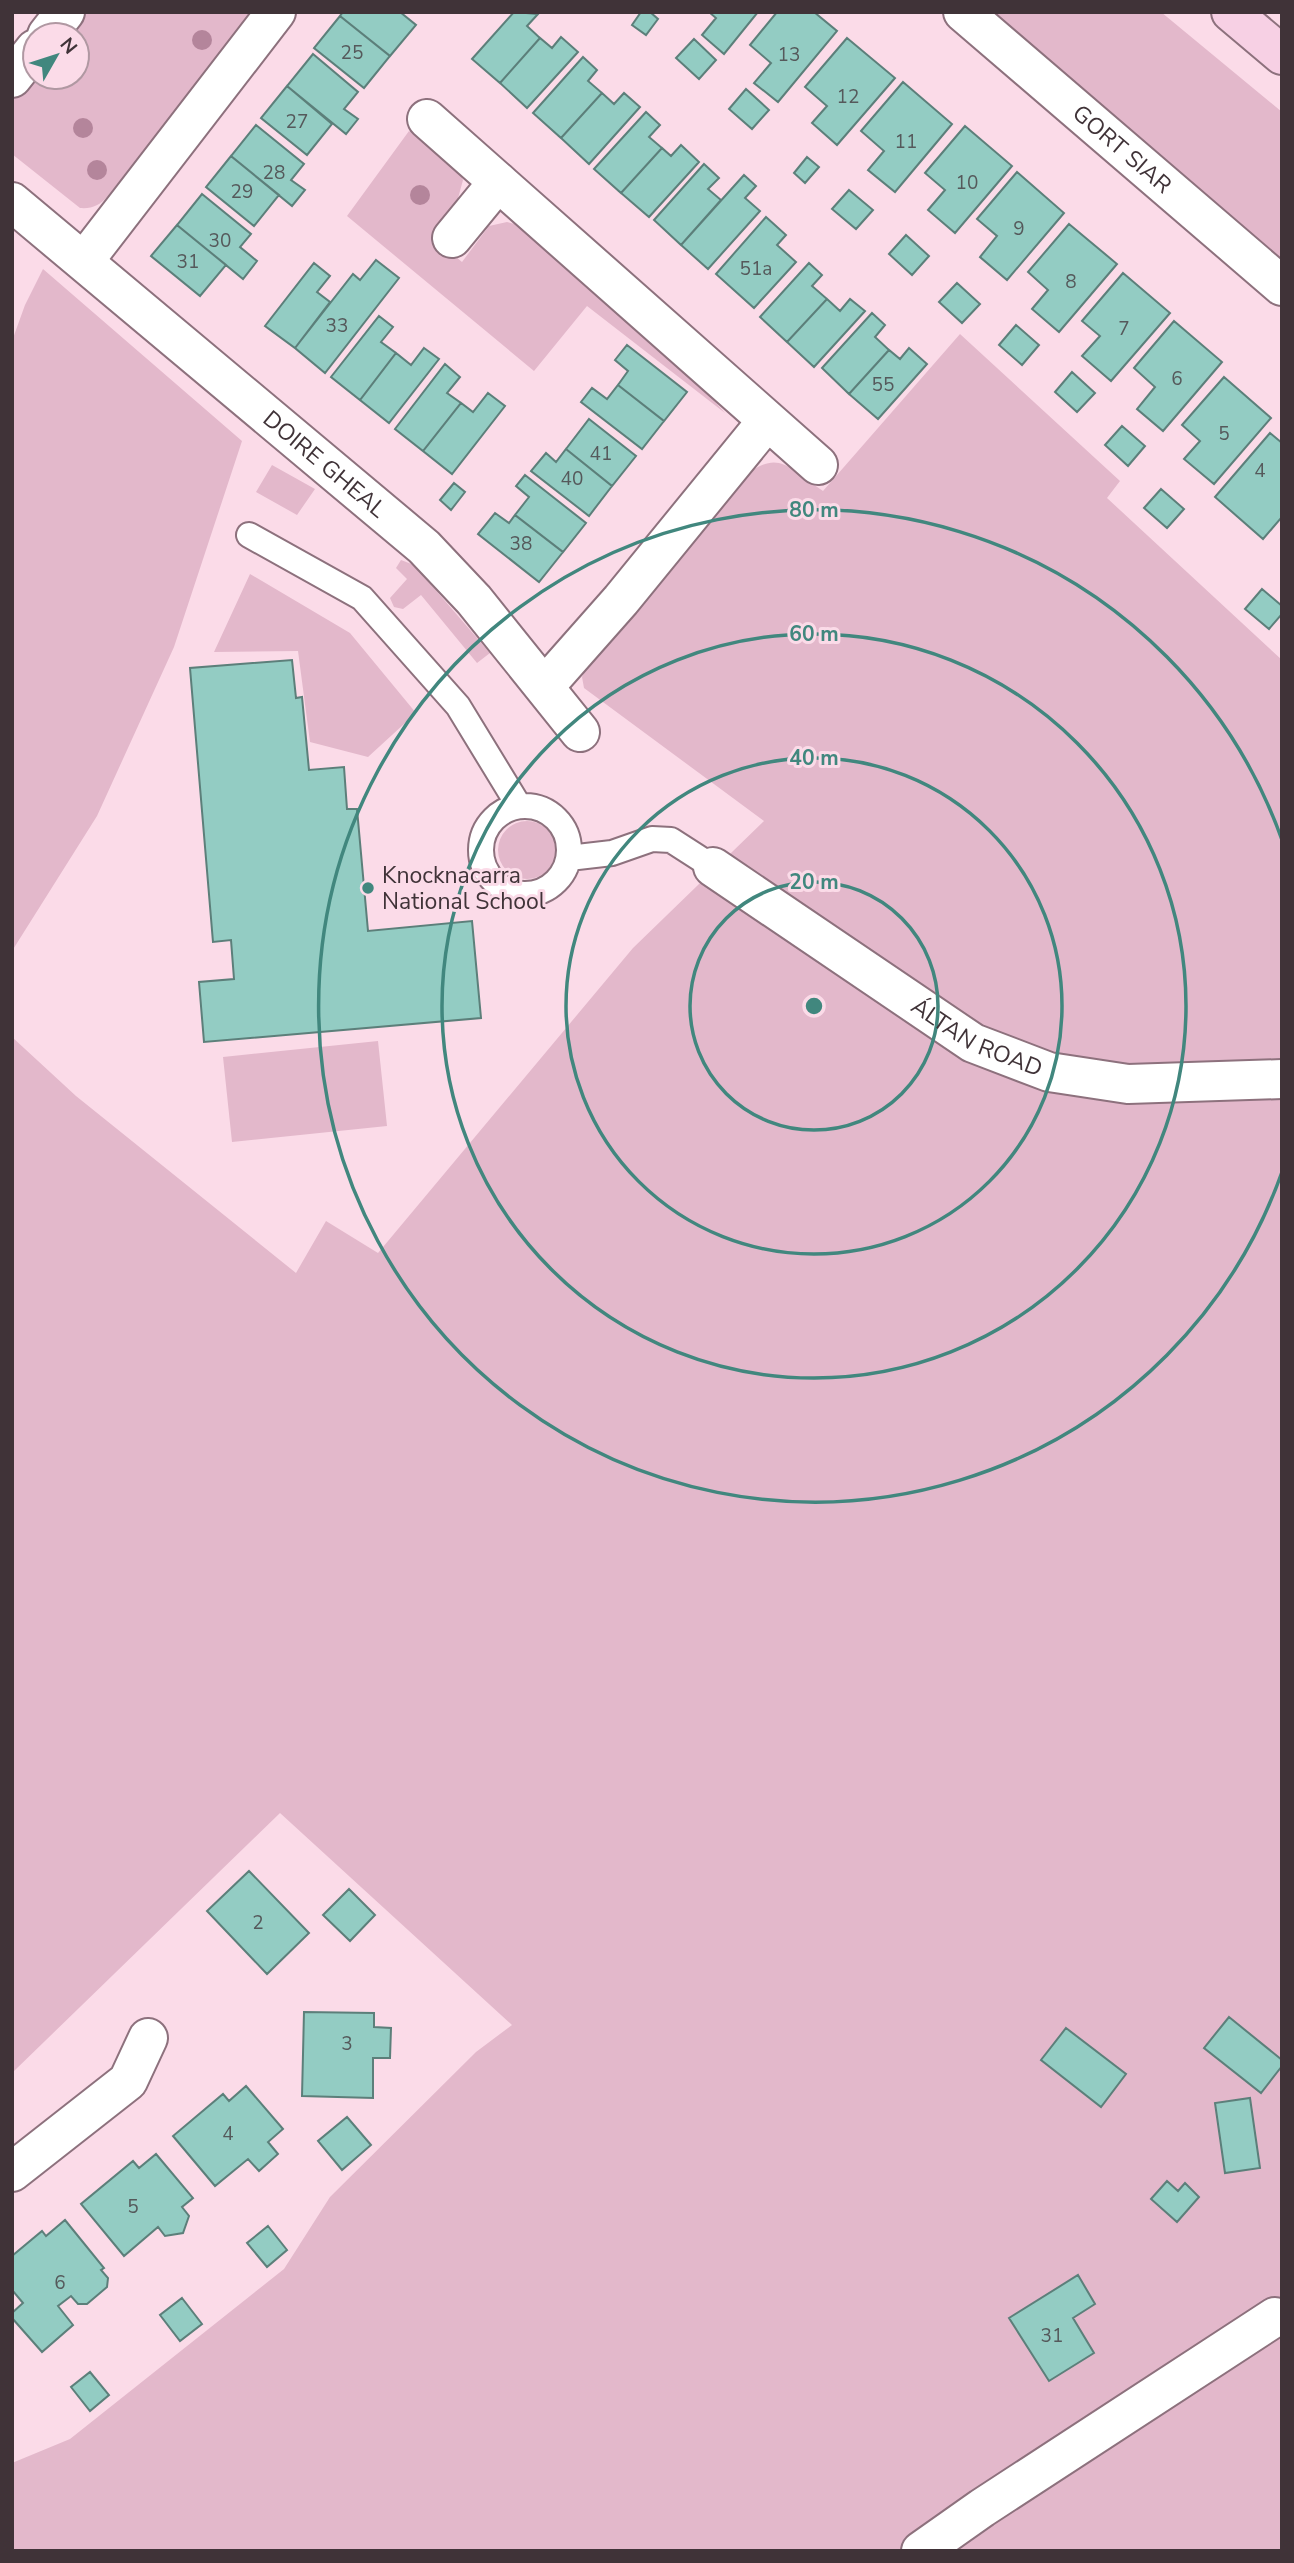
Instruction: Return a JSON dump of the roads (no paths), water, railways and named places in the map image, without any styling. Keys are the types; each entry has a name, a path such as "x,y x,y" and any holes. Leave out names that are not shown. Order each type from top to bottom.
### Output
{"street":[{"path":"84,261 276,12"},
{"name":"GORT SIAR","path":"962,12 1282,286"},
{"path":"1231,12 1282,55"},
{"path":"427,119 818,465"},
{"path":"453,238 498,182"},
{"name":"DOIRE GHEAL","path":"12,202 424,547 474,600 580,732"},
{"path":"545,686 599,627 767,421"},
{"name":"ÁLTAN ROAD","path":"713,867 973,1043 1037,1067 1128,1084 1282,1079"},
{"path":"12,2172 128,2081 148,2038"},
{"path":"921,2551 982,2508 1275,2317"}],"lane":[{"path":"249,535 362,598 458,706 519,806"},
{"path":"519,806 534,806 558,820 566,831 569,858 557,882 532,895 505,890 493,882 485,870 481,856 485,829 494,818 519,806"},
{"path":"569,858 612,853 652,839 671,840 713,867"}],"place":[{"name":"Knocknacarra National School","path":"368,888"}]}
